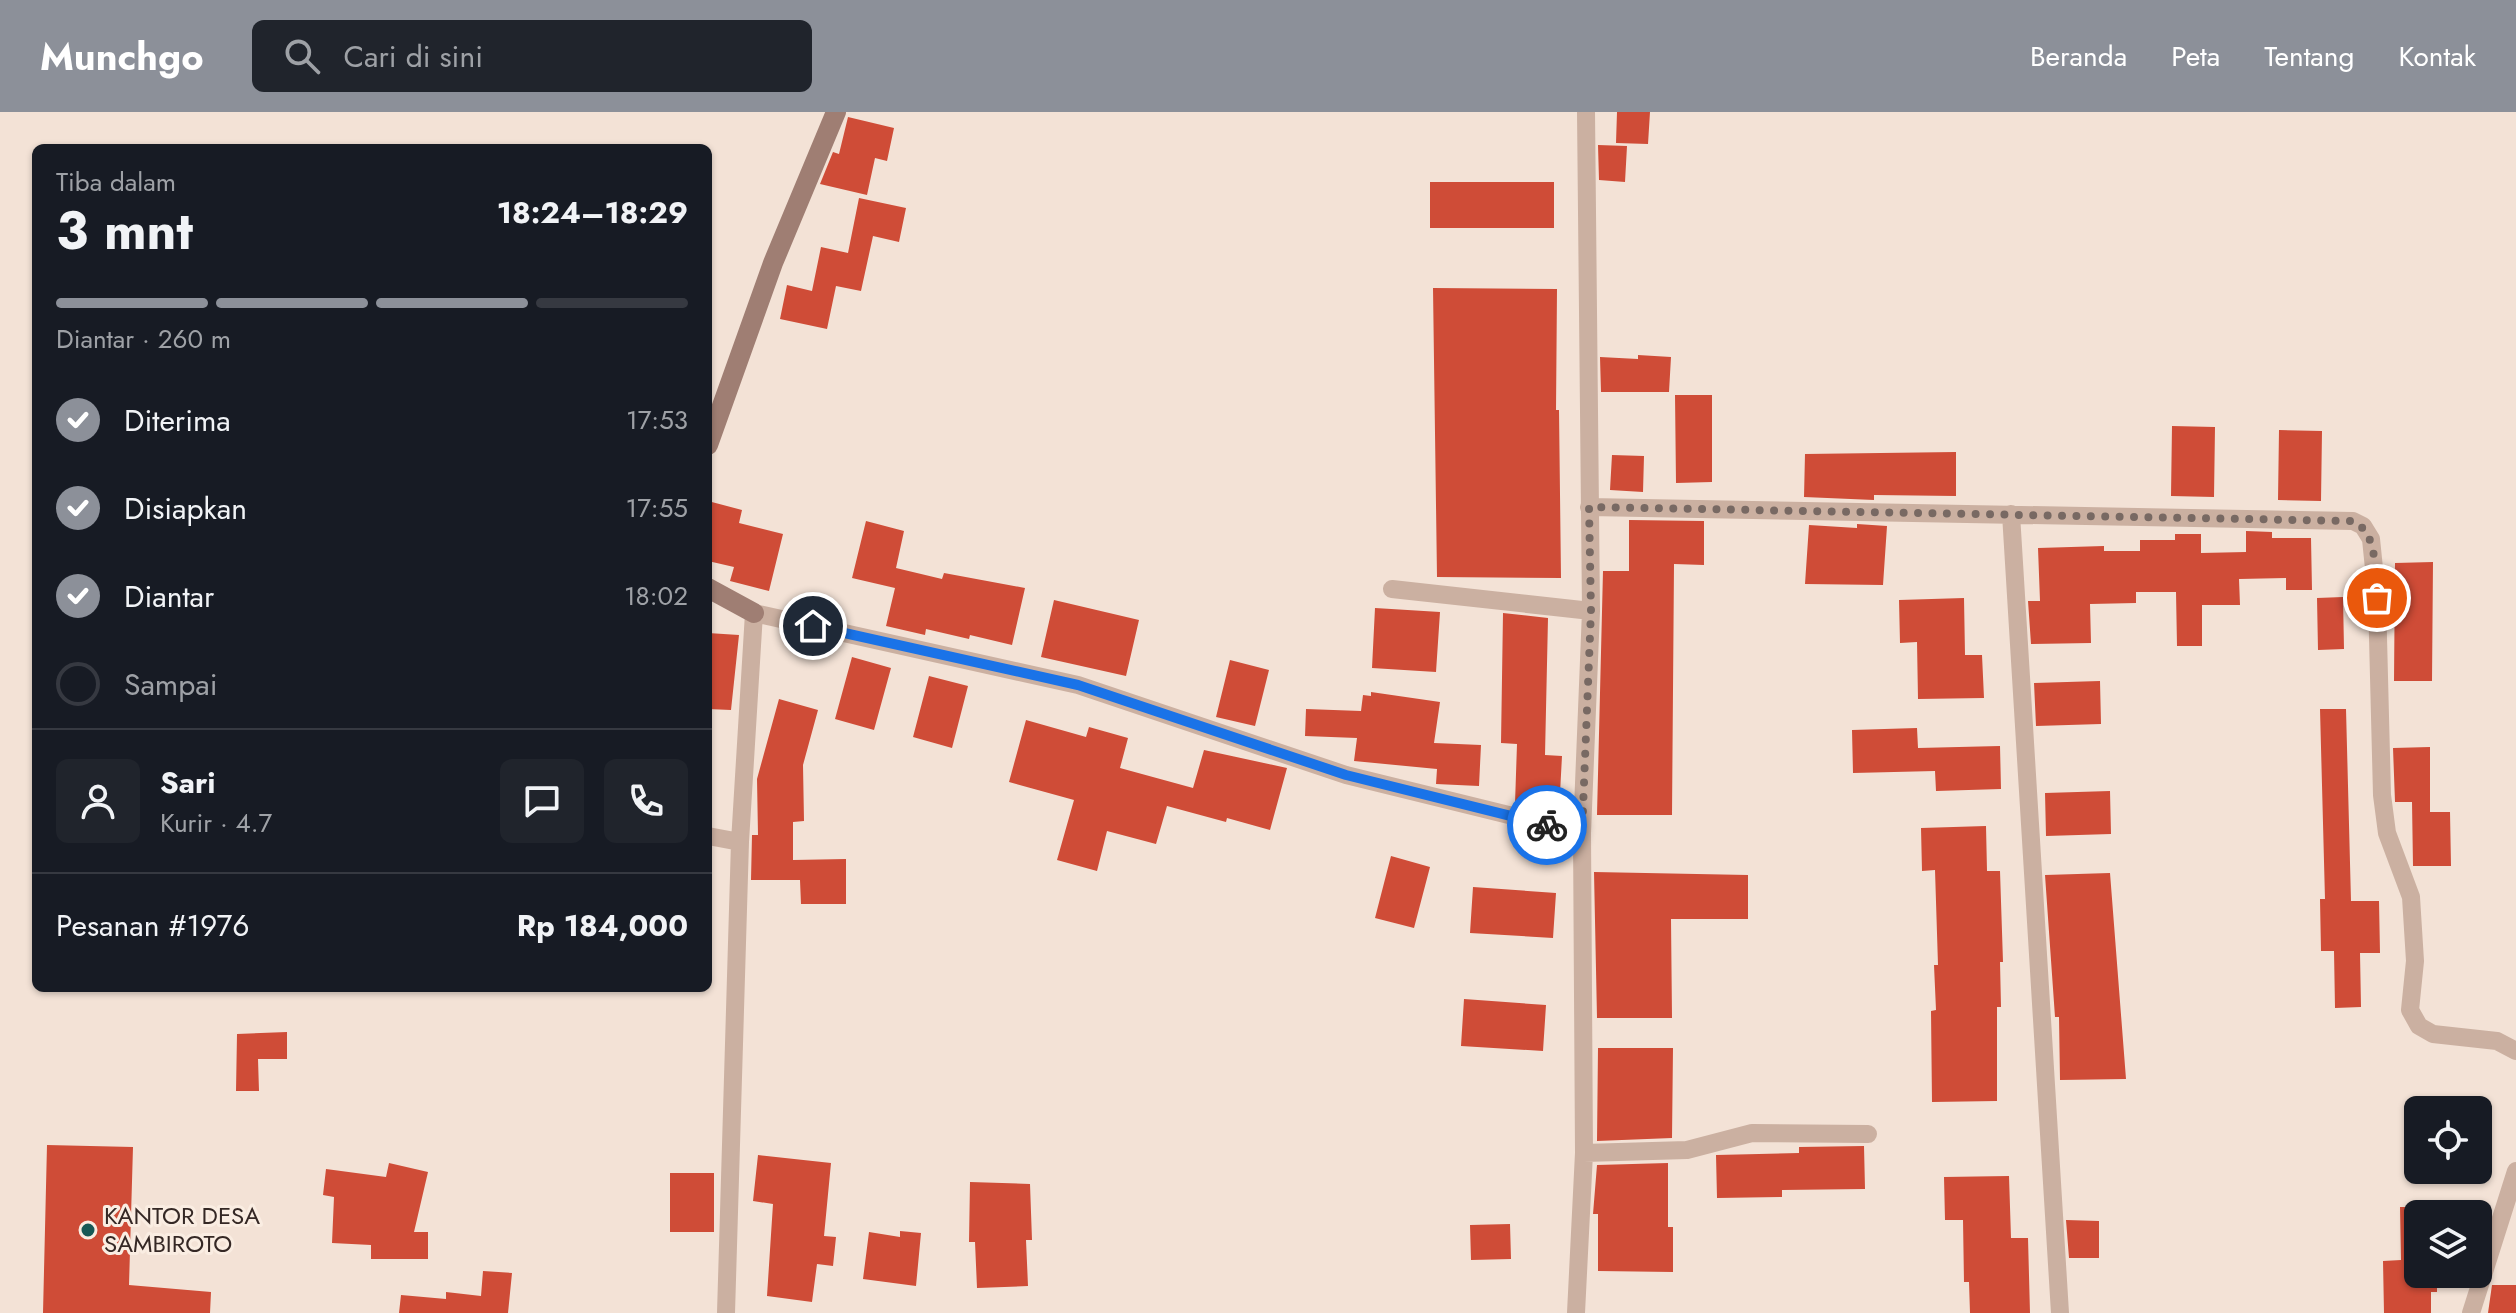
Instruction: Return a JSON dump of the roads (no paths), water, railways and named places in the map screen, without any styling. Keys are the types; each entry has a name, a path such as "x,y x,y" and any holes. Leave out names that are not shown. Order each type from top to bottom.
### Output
{"street":[{"path":"712,434 773,263 836,112"},
{"path":"1576,1313 1584,1153 1582,833 1591,611 1586,112"},
{"path":"1589,507 2353,521 2363,526 2371,539 2377,598 2384,816 2411,897 2415,961 2410,1010 2419,1026 2433,1034 2497,1041 2516,1051"},
{"path":"2011,514 2060,1313"},
{"path":"1392,589 1591,611"},
{"path":"712,590 754,613 1078,685 1346,775 1582,833"},
{"path":"726,1313 740,842 754,613"},
{"path":"712,837 740,842"},
{"path":"1584,1153 1687,1150 1752,1133 1868,1134"},
{"path":"2471,1313 2516,1171"}],"place":[{"name":"KANTOR DESA SAMBIROTO","path":"88,1230"}]}
